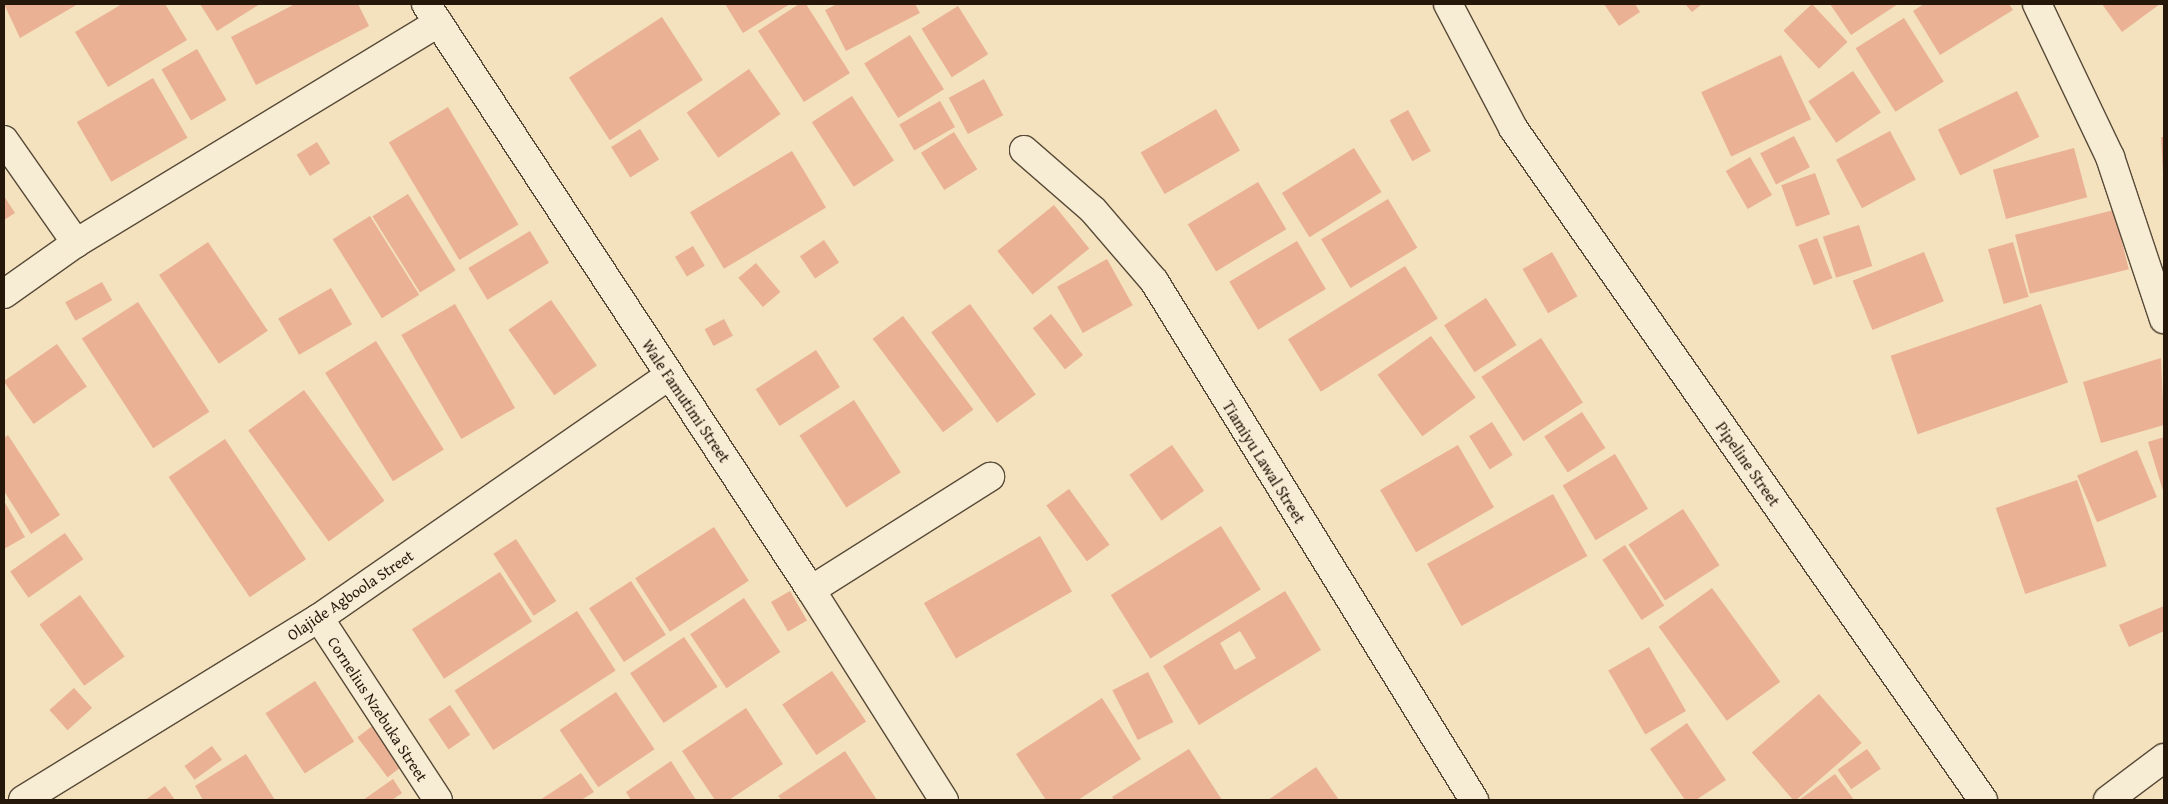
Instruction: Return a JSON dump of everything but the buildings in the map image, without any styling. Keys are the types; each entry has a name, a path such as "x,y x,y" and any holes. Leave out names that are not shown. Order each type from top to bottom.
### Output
{"street":[{"name":"Pipeline Street","path":"1448,4 1513,128 1983,800"},
{"path":"2037,4 2110,157 2164,319"},
{"path":"4,294 76,243 432,14"},
{"name":"Wale Famutimi Street","path":"432,14 668,376 812,590 944,800"},
{"path":"4,140 76,243"},
{"name":"Tiamiyu Lawal Street","path":"1024,150 1093,210 1154,282 1474,800"},
{"name":"Olajide Agboola Street","path":"24,800 319,618 668,376"},
{"path":"812,590 990,477"},
{"name":"Cornelius Nzebuka Street","path":"319,618 438,800"},
{"path":"2108,800 2164,758"}]}
